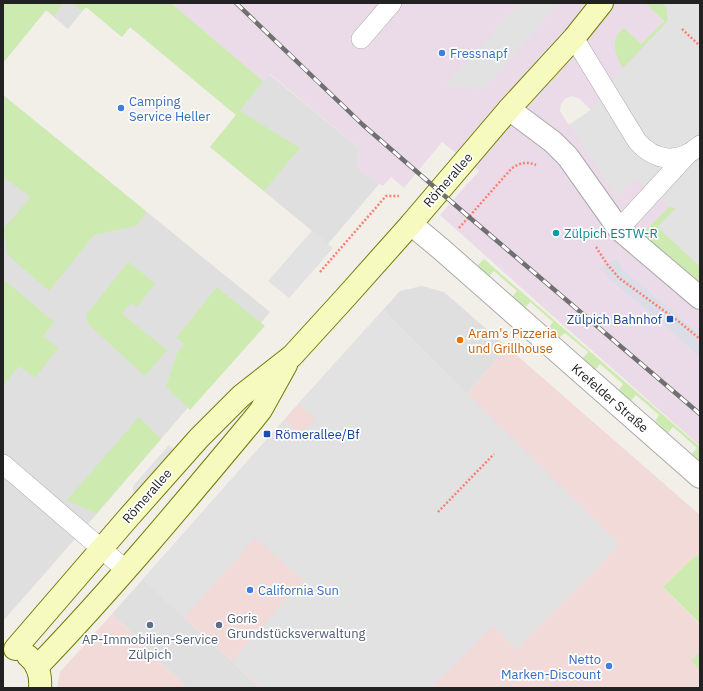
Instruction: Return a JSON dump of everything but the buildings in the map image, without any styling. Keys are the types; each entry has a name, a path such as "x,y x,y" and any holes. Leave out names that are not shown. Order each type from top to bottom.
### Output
{"street":[{"name":"Römerallee","path":"38,677 31,659 24,652 9,648 102,548 190,447 224,411 240,396 292,356 411,224 509,109 574,38 602,3"},
{"path":"509,109 553,142 568,157 619,229 700,298"},
{"name":"Krefelder Straße","path":"411,224 700,477"},
{"name":"Römerallee","path":"38,677 67,636 154,539 261,410 292,356"}],"lane":[{"path":"361,39 392,3"},
{"path":"574,38 642,147 653,155 674,158 694,150"},
{"path":"619,229 694,150"},
{"path":"3,464 126,570"}],"path":[{"path":"682,29 700,46"},
{"path":"441,249 511,169 521,163 531,163 540,167"},
{"path":"320,272 386,196 400,196"},
{"path":"438,512 494,454"}],"shaded area":[{"path":"3,3 171,3 263,81 269,74 359,148 358,169 380,183 328,244 210,147 236,115 130,27 122,37 86,7 68,29 46,10 3,63"},
{"path":"171,3 647,3 664,21 621,64 668,21 664,3 700,3 700,334 624,270 617,258 611,281 700,357 700,446 440,215 479,171 442,142 404,188 391,177 383,186 358,169 359,148 270,74 263,81","holes":["572,96 580,99 591,110 569,125 560,111 561,104 566,98"]},
{"path":"519,3 558,3 483,90 445,85"},
{"path":"664,3 700,3 700,267 658,227 676,208 670,207 636,179 616,197 569,125 591,110 623,68 668,21 667,10"},
{"path":"3,95 270,312 3,621"},
{"path":"312,231 333,248 289,298 268,281"},
{"name":"Zülpich Bahnhof","path":"617,258 624,270 700,334 700,357 611,281 602,267"},
{"path":"422,286 444,292 507,347 467,394 383,310 400,291"},
{"path":"383,310 467,394 507,347 700,515 700,553 687,563 663,587 700,625 700,688 259,688 143,579"},
{"path":"383,310 619,544 597,569 517,650 493,626 431,688 262,688 232,661 303,580 255,538 184,618 143,579 284,420 300,435 316,419 298,404"},
{"path":"169,445 176,452 134,498 133,486"},
{"path":"143,579 259,688 187,688 112,614"},
{"path":"112,614 187,688 57,688 60,672"}],"green space":[{"path":"3,3 63,3 54,16 46,10 3,63"},
{"path":"72,3 171,3 263,81 240,111 300,148 264,191 210,147 236,115 130,27 122,37 86,7 82,11"},
{"path":"664,3 667,10 668,21 623,68 615,48 615,40 618,34 624,28 641,44 664,21 646,4"},
{"path":"3,95 147,212 136,226 94,235 49,291 8,255 3,229 31,197 3,177"},
{"path":"670,207 676,208 658,227 700,267 700,286 644,238 645,231"},
{"path":"484,259 700,447 700,461 692,454 697,448 673,427 668,433 655,421 659,415 636,395 631,401 619,390 623,384 600,364 595,370 583,358 588,352 565,333 559,338 549,328 553,322 530,302 525,308 512,297 517,291 494,271 488,277 477,266"},
{"path":"128,262 155,284 137,307 131,303 122,314 167,350 145,376 88,324 86,315"},
{"path":"3,279 54,322 43,336 58,348 35,378 19,366 3,386"},
{"path":"217,287 265,326 190,410 166,387 177,353 184,344 176,338"},
{"path":"139,417 161,439 96,514 67,500"},
{"path":"700,553 700,624 663,587 687,563"},
{"path":"700,651 700,670 691,661"}],"railway":[{"path":"236,3 363,125 700,414"}],"place":[{"name":"Fressnapf","path":"442,53"},
{"name":"Camping Service Heller","path":"121,108"},
{"name":"Zülpich ESTW-R","path":"556,233"},
{"name":"Zülpich Bahnhof","path":"670,319"},
{"name":"Aram's Pizzeria und Grillhouse","path":"460,340"},
{"name":"Römerallee/Bf","path":"267,434"},
{"name":"California Sun","path":"250,590"},
{"name":"AP-Immobilien-Service Zülpich","path":"150,625"},
{"name":"Goris Grundstücksverwaltung","path":"219,625"},
{"name":"Netto Marken-Discount","path":"609,666"}]}
